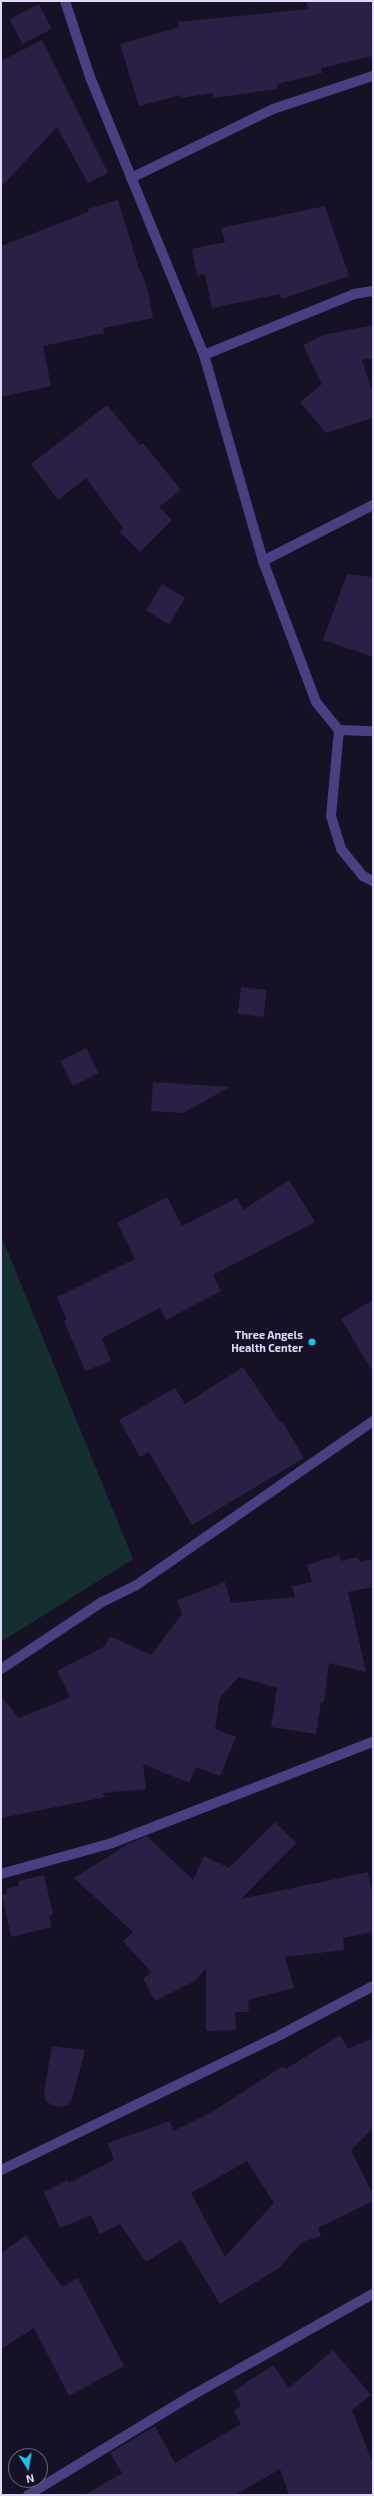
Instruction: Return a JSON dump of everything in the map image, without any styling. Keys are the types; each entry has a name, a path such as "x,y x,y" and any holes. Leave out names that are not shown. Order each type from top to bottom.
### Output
{"street":[{"path":"65,1 90,77 204,355 263,561 316,702 339,730 331,816 341,849 363,876 373,881"},
{"path":"131,178 273,109 373,76"},
{"path":"204,355 354,294 373,291"},
{"path":"263,561 373,505"},
{"path":"339,730 373,731"},
{"path":"1,1670 102,1602 135,1586 373,1421"},
{"path":"1,1874 112,1843 373,1742"},
{"path":"1,2170 282,2034 373,1986"},
{"path":"28,2495 191,2396 373,2294"}],"green space":[{"path":"1,1235 133,1559 1,1642"}],"building":[{"path":"306,1 373,1 373,56 321,68 322,73 277,84 278,89 213,98 213,93 181,98 181,95 139,106 120,44 179,27 178,22 308,9"},
{"path":"39,4 52,29 22,44 10,19"},
{"path":"42,40 108,173 88,183 57,127 1,187 1,61"},
{"path":"118,200 140,272 141,271 148,291 153,318 103,328 104,333 43,346 51,386 1,397 1,246 88,212 88,209"},
{"path":"325,206 349,276 282,299 280,294 212,308 205,274 197,276 192,249 225,242 221,228"},
{"path":"373,325 373,358 362,360 373,395 373,418 326,433 300,402 322,384 303,345 323,335"},
{"path":"107,405 140,445 143,443 181,490 159,507 172,520 140,552 120,532 123,528 86,478 58,500 31,464"},
{"path":"347,574 373,577 373,657 323,640"},
{"path":"162,584 185,598 169,624 146,611"},
{"path":"241,987 267,990 264,1017 238,1014"},
{"path":"86,1048 99,1073 73,1086 60,1061"},
{"path":"153,1082 230,1087 183,1113 151,1111"},
{"path":"289,1180 315,1222 213,1275 221,1291 166,1320 160,1308 102,1338 111,1361 85,1371 64,1321 67,1320 57,1297 135,1259 117,1223 167,1197 182,1226 237,1198 243,1210"},
{"path":"373,1300 373,1372 341,1319"},
{"path":"243,1367 280,1422 282,1421 304,1458 192,1525 149,1452 140,1457 119,1420 175,1388 185,1404"},
{"path":"339,1555 341,1561 358,1557 360,1562 373,1559 373,1587 348,1592 366,1672 329,1663 324,1702 321,1702 316,1734 271,1727 277,1688 239,1677 220,1697 215,1729 236,1737 220,1776 196,1767 189,1783 143,1764 146,1789 102,1793 106,1797 1,1818 1,1696 19,1718 70,1697 57,1671 105,1646 110,1636 151,1655 182,1614 177,1600 225,1582 231,1603 295,1597 292,1586 312,1582 307,1565"},
{"path":"275,1822 296,1843 241,1899 368,1872 373,1897 373,1932 343,1938 344,1950 285,1957 294,1988 248,2000 249,2012 235,2012 236,2030 206,2031 206,1968 195,1981 155,2001 143,1978 152,1973 123,1941 133,1932 74,1878 128,1844 147,1836 193,1880 204,1856 229,1868"},
{"path":"44,1875 53,1914 49,1916 52,1927 11,1937 2,1895 7,1894 6,1889 19,1886 18,1881"},
{"path":"340,2035 348,2049 373,2038 373,2128 351,2150 373,2194 373,2201 318,2228 321,2236 302,2242 279,2268 220,2304 181,2240 146,2262 120,2224 100,2234 91,2215 60,2228 44,2192 68,2180 69,2183 114,2160 108,2143 170,2121 173,2131 212,2112 283,2066 286,2069","holes":["247,2161 274,2203 225,2257 191,2193"]},
{"path":"52,2046 85,2050 72,2099 67,2105 59,2107 51,2105 45,2100 44,2092"},
{"path":"26,2235 62,2287 78,2278 124,2366 69,2396 34,2328 1,2349 1,2253"},
{"path":"333,2350 371,2395 352,2410 373,2464 373,2495 289,2495 280,2469 235,2495 85,2495 122,2473 110,2453 155,2426 175,2463 241,2424 234,2411 241,2406 234,2391 273,2365 289,2388"}],"place":[{"name":"Three Angels Health Center","path":"312,1342"}]}
